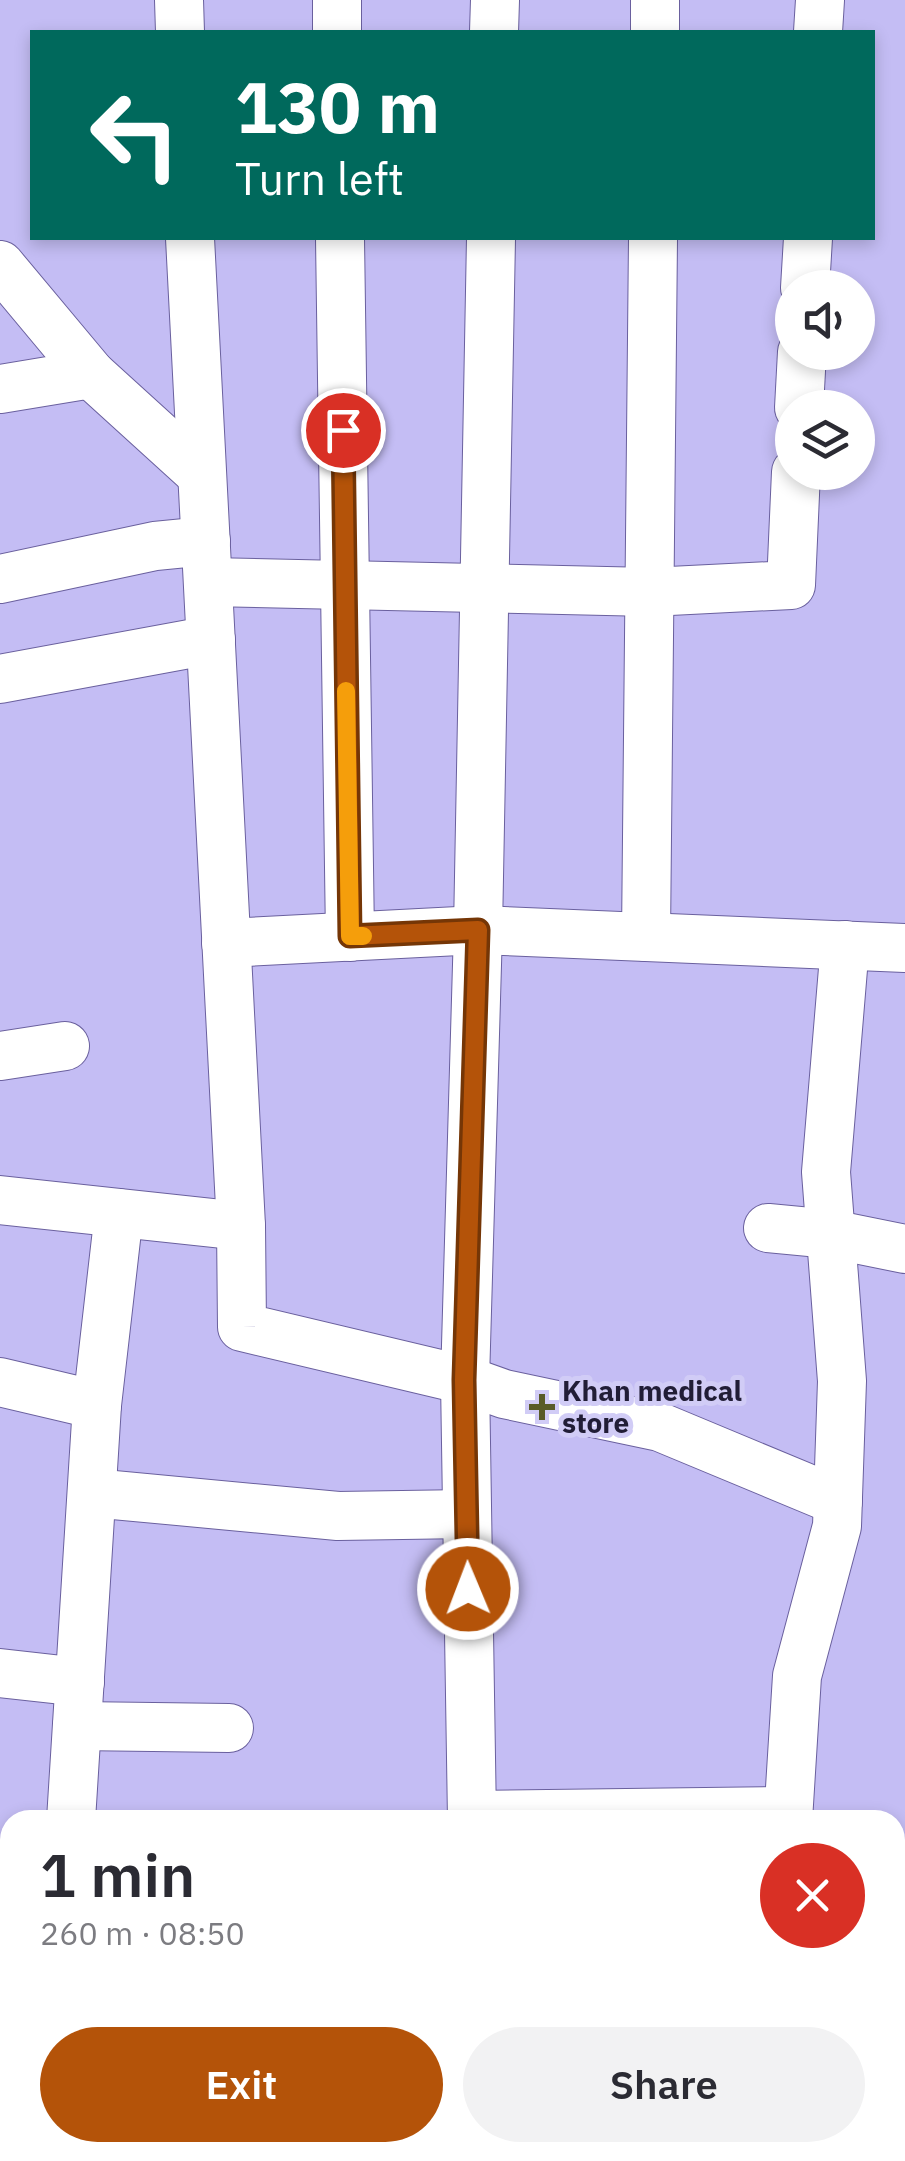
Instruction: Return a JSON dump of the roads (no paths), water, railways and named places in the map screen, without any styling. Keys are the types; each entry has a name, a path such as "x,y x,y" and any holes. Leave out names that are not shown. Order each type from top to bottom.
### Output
{"street":[{"path":"179,0 180,30"},
{"path":"337,0 337,30"},
{"path":"494,30 495,0"},
{"path":"655,0 655,30"},
{"path":"818,30 820,0"},
{"path":"190,240 241,1226 242,1328 464,1380 504,1394 660,1427 838,1501"},
{"path":"340,240 350,936"},
{"path":"472,1810 464,1380 478,930 491,240"},
{"path":"646,937 653,240"},
{"path":"806,270 808,240"},
{"path":"0,265 92,374 201,474"},
{"path":"0,389 92,374"},
{"path":"0,579 156,546 208,561 345,585 650,592 790,585 795,490"},
{"path":"0,679 211,640"},
{"path":"226,943 478,930 905,948"},
{"path":"788,1810 798,1676 837,1526 842,1381 826,1172 845,946"},
{"path":"0,1056 65,1046"},
{"path":"0,1200 241,1226"},
{"path":"73,1810 97,1405 119,1214"},
{"path":"768,1228 832,1234 905,1249"},
{"path":"0,1382 97,1405"},
{"path":"92,1493 338,1516 467,1514"},
{"path":"0,1673 78,1704 229,1728"}],"place":[{"name":"Khan medical store","path":"542,1407"}]}
